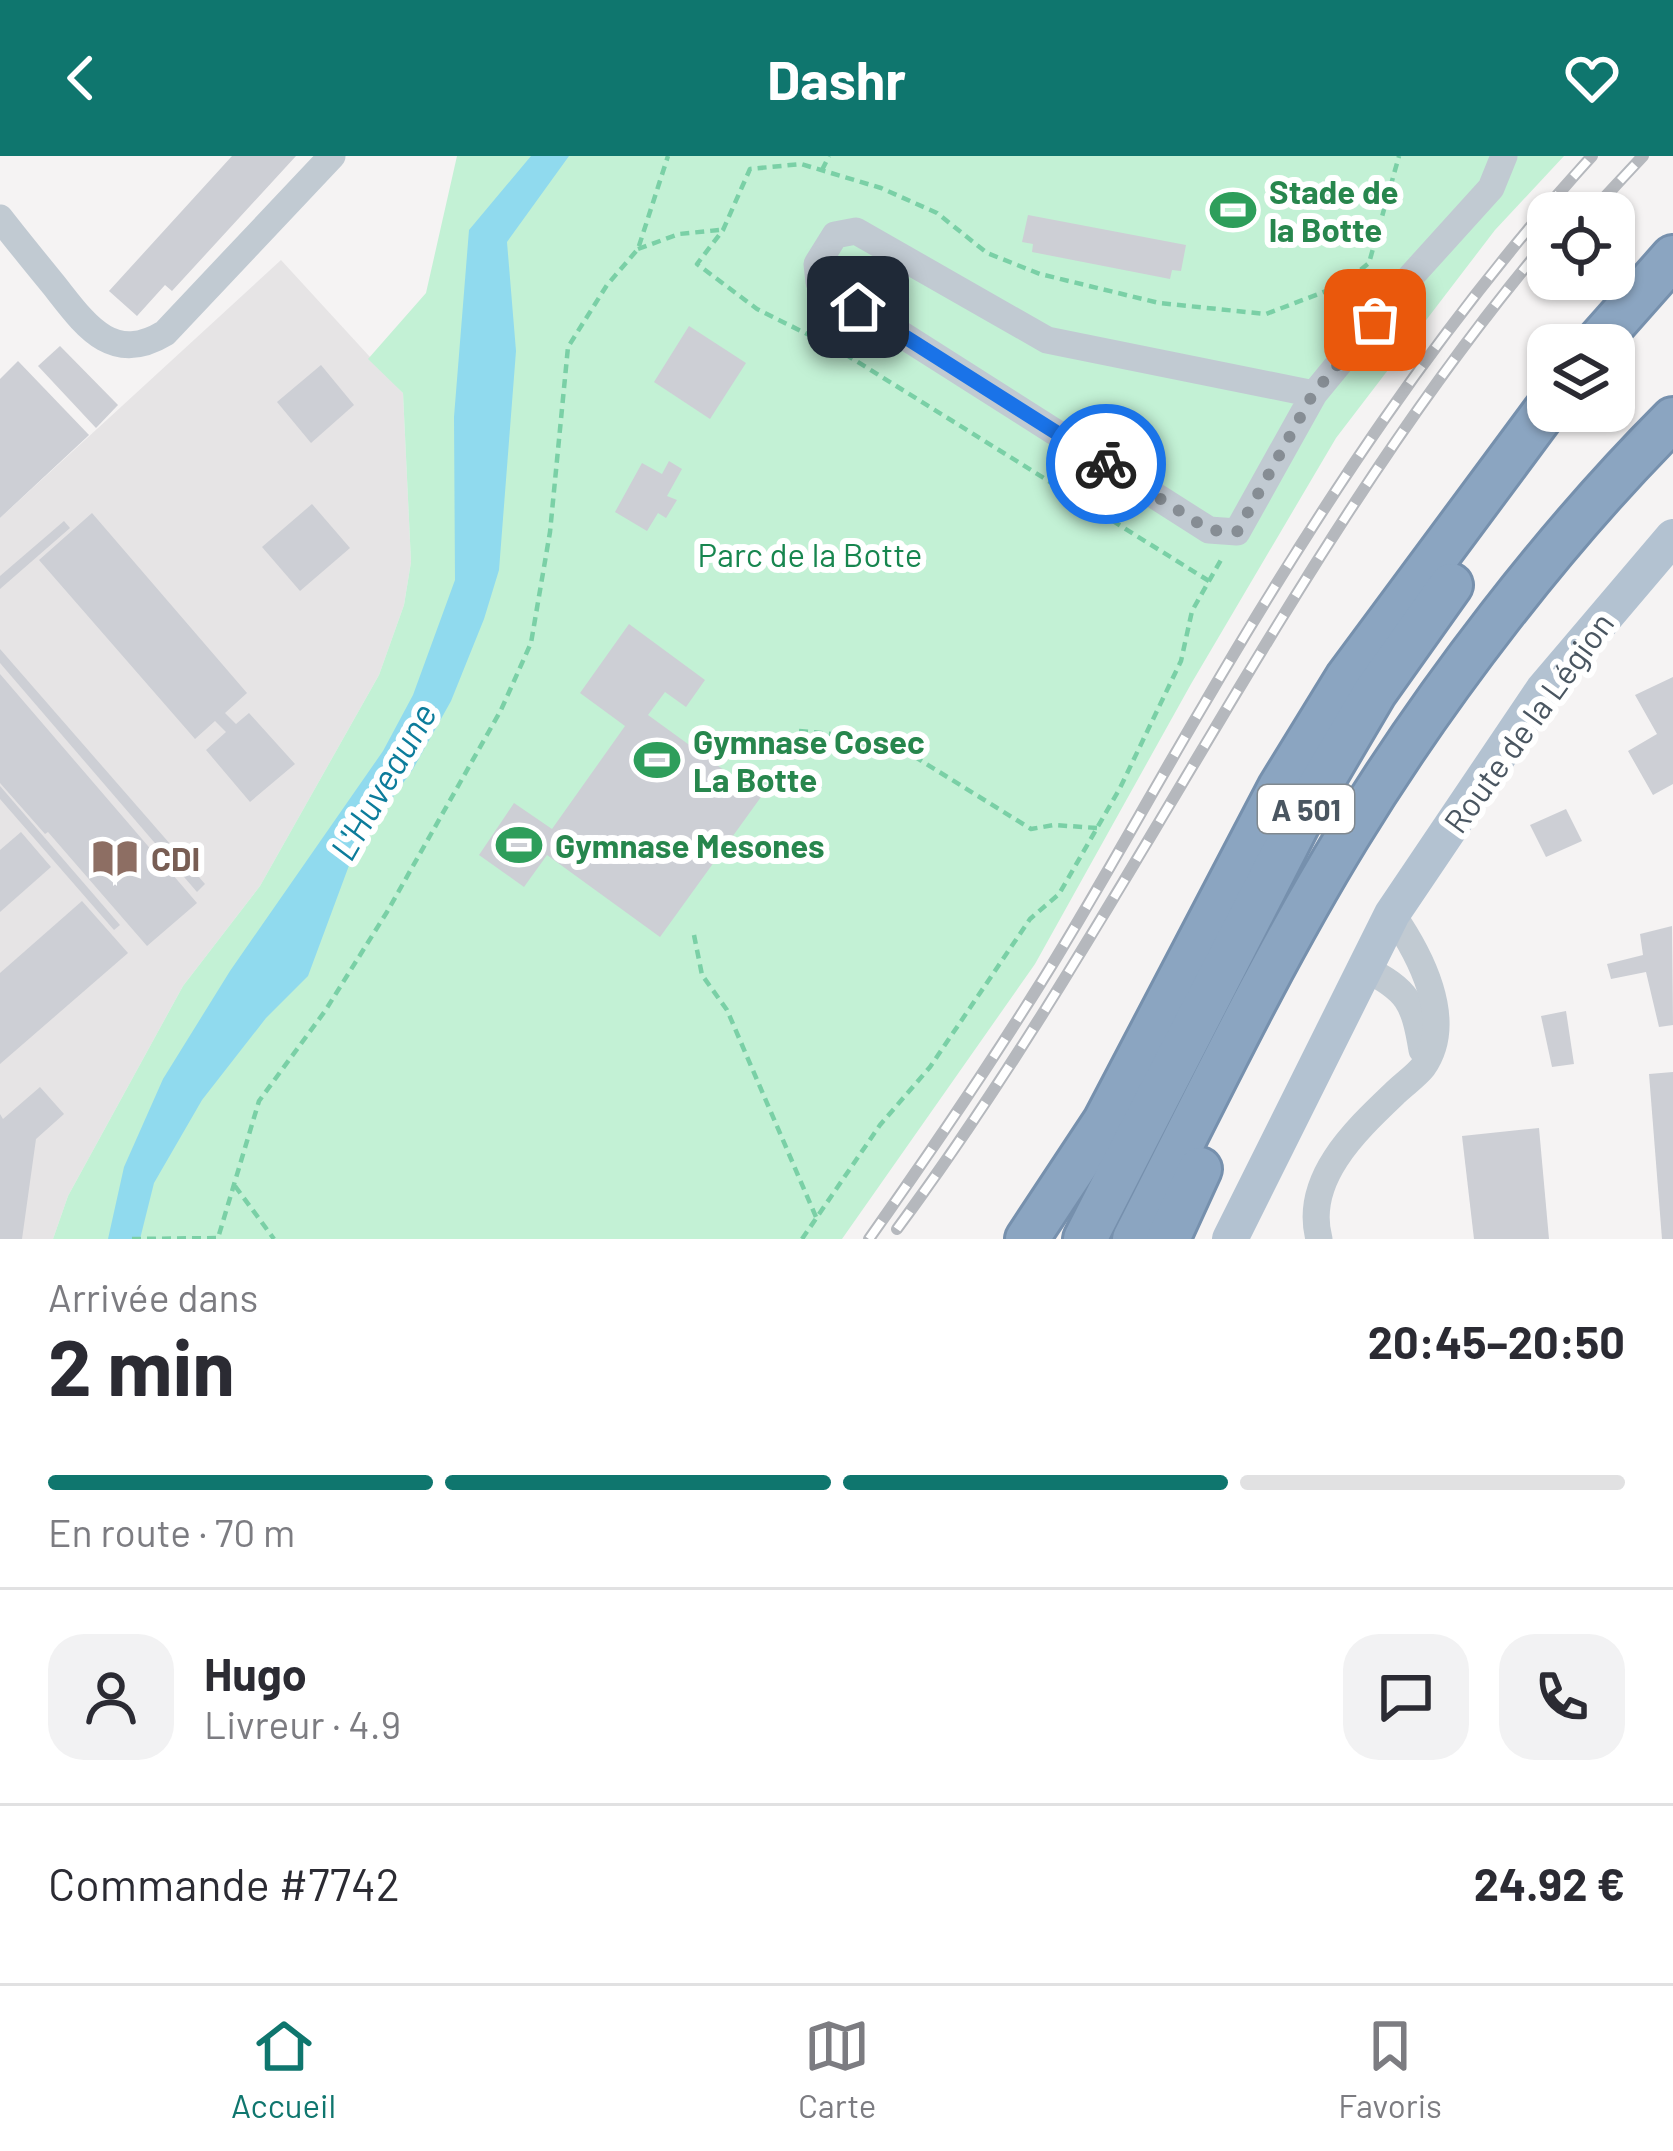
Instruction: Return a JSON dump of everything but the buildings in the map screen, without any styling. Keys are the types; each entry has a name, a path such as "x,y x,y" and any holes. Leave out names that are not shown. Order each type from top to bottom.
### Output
{"highway":[{"path":"1614,324 1673,257"},
{"path":"1635,341 1673,292"},
{"name":"A 501","path":"1134,1239 1256,1000 1348,835 1434,709 1553,550 1673,419"},
{"path":"1027,1239 1105,1121 1280,787 1346,678 1529,432"},
{"name":"A 501","path":"1084,1239 1302,816 1375,692 1565,432"},
{"path":"1168,1239 1330,910 1553,550"}],"main road":[{"name":"Route de la Légion","path":"1230,1239 1392,914 1543,690 1673,537"}],"street":[{"path":"0,218 91,332 117,344 145,345 165,333 332,156"},
{"path":"1313,394 1048,340 856,232 835,235 817,265 819,282 1209,530 1237,532 1313,394 1491,188 1504,156"},
{"path":"1318,1239 1317,1198 1327,1171 1391,1096 1424,1066 1436,1026 1432,995 1416,948 1392,914"},
{"path":"1364,968 1392,982 1412,1003 1424,1066"}],"path":[{"path":"132,1239 218,1239 259,1101 325,1010 387,912 501,710 531,643 550,532 568,347 607,285 638,249 668,156"},
{"path":"797,156 801,164"},
{"path":"822,170 829,156"},
{"path":"638,249 679,234 723,230"},
{"path":"802,1239 880,1125 930,1067 1030,919 1059,894 1181,661 1192,610 1209,581"},
{"path":"799,731 877,738 899,747 1030,829 1054,825 1097,828"},
{"path":"694,934 702,975 727,1010 816,1217"},
{"path":"234,1185 274,1239"}],"shaded area":[{"path":"281,260 403,393 411,562 404,605 379,675 260,886 183,986 68,1196 53,1239 0,1239 0,518"}],"green space":[{"name":"Parc de la Botte","path":"457,156 1564,156 1495,230 1336,438 1191,684 1035,964 842,1239 53,1239 68,1196 183,986 260,886 379,675 404,605 411,562 403,393 368,359 426,293"}],"water":[{"name":"L'Huveaune","path":"531,156 569,156 507,242 516,351 499,570 484,619 451,701 413,769 354,852 308,976 266,1018 202,1100 154,1183 140,1239 108,1239 124,1167 163,1079 230,971 383,751 413,695 455,580 454,417 469,230"}],"railway":[{"path":"869,1239 1042,981 1246,633 1336,490 1483,285 1592,156"},
{"path":"1610,192 1643,156"},
{"path":"897,1229 1062,983 1371,478 1456,356 1527,266"}],"way so far":[{"path":"1106,464 1209,530 1237,532 1313,394 1375,320"}],"place":[{"name":"Stade de la Botte","path":"1233,210"},
{"name":"Gymnase Cosec La Botte","path":"657,760"},
{"name":"Gymnase Mesones","path":"519,845"},
{"name":"CDI","path":"115,858"}],"route":[{"path":"858,307 1106,464"}]}
